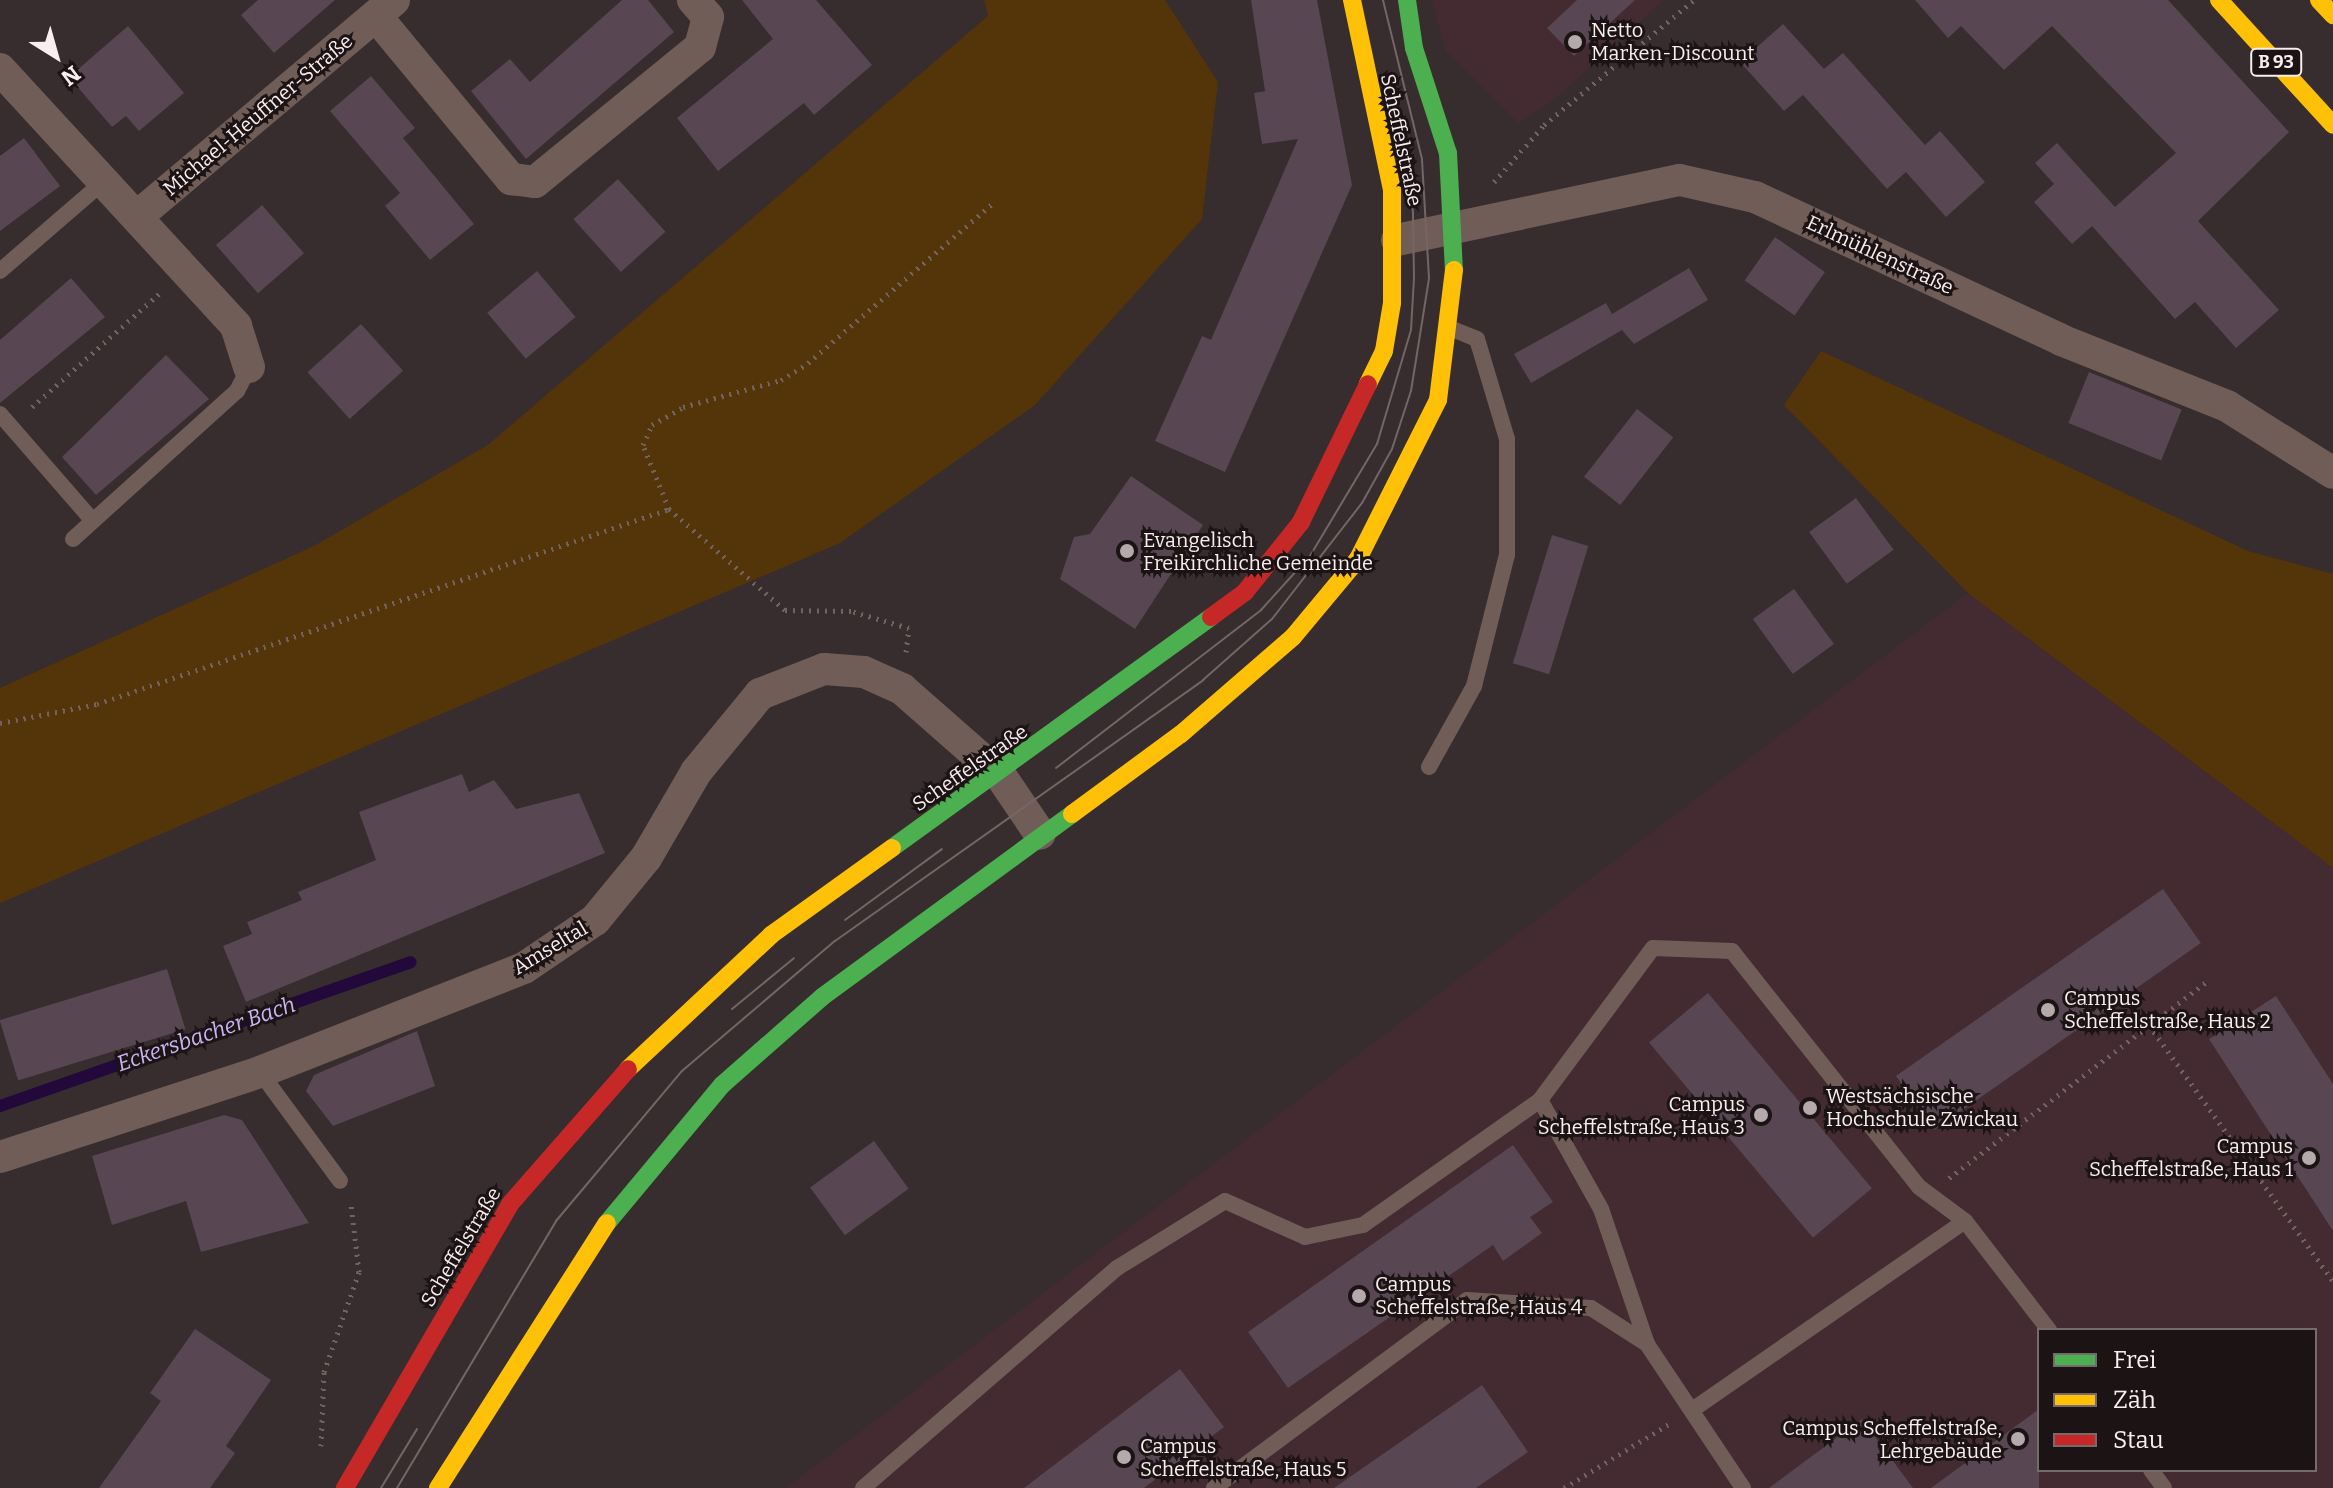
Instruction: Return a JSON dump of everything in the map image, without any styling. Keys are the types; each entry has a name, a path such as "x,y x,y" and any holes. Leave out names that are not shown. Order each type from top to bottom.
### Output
{"street":[{"name":"Michael-Heuffner-Straße","path":"140,214 385,8 511,179 535,182 700,47 708,17 693,0"},
{"name":"Scheffelstraße","path":"347,1483 510,1204 657,1035 771,935 1000,775 1245,592 1301,522 1384,351 1397,240 1352,0"},
{"name":"Scheffelstraße","path":"438,1488 585,1250 722,1085 822,997 1192,724 1293,637 1358,559 1438,400 1451,328 1456,226 1448,153 1414,48 1407,0"},
{"name":"B 93","path":"2219,0 2333,125"},
{"path":"2319,0 2333,15"},
{"path":"0,69 102,183 140,214 236,326 249,367"},
{"name":"Erlmühlenstraße","path":"1397,240 1680,180 1755,197 2061,340 2227,406 2333,473"},
{"name":"Amseltal","path":"0,1157 260,1072 524,968 595,920 646,858 696,772 760,694 824,669 864,672 902,689 1000,775 1040,834"}],"lane":[{"path":"0,271 102,183"},
{"path":"1429,767 1474,686 1507,555 1507,439 1477,339 1451,328"},
{"path":"73,539 237,391 249,367"},
{"path":"6,420 92,520"},
{"path":"863,1488 1117,1268 1225,1201 1305,1237 1363,1225 1540,1100 1653,948 1732,951 1935,1199 1965,1221 2047,1328"},
{"path":"260,1072 340,1181"},
{"path":"1540,1100 1601,1209 1647,1344 1695,1408 1743,1488"},
{"path":"1695,1408 1965,1221"},
{"path":"1214,1488 1467,1300 1591,1308 1647,1344"}],"path":[{"path":"1456,226 1544,125 1694,0"},
{"path":"909,628 851,611 785,610 669,509 643,445 652,425 683,407 781,380 808,363 992,204"},
{"path":"6,420 186,269"},
{"path":"0,723 97,704 669,509"},
{"path":"1935,1199 1957,1166 2208,981"},
{"path":"2149,1025 2333,1281"},
{"path":"340,1181 356,1217 359,1272 324,1372 317,1426 326,1467 347,1483"},
{"path":"1564,1488 1695,1408"}],"shaded area":[{"path":"984,0 1165,0 1218,82 1202,219 1035,405 840,543 0,903 0,688 314,546 488,445 988,16"},
{"path":"1432,0 1664,0 1555,99 1519,123 1445,49"},
{"path":"1821,351 2248,551 2333,574 2333,868 1968,593 1784,405"},
{"name":"Westsächsische Hochschule Zwickau","path":"1968,593 2333,868 2333,1488 786,1488"}],"building":[{"path":"258,0 335,0 274,53 241,15"},
{"path":"622,0 648,0 674,32 526,159 471,91 510,59 530,82"},
{"path":"742,0 816,0 872,65 814,115 804,103 718,171 677,118 773,39"},
{"path":"1251,0 1317,0 1352,185 1225,472 1155,441 1202,336 1211,340 1298,139 1262,144 1254,93 1265,91"},
{"name":"Netto Marken-Discount","path":"1577,0 1635,0 1574,56 1547,28"},
{"path":"1915,0 2168,0 2289,132 2198,221 2279,310 2236,348 2195,302 2175,319 2092,226 2072,244 2034,202 2054,184 2035,163 2057,143 2115,207 2176,153 2052,26 2004,70 1961,26 1948,38"},
{"path":"1783,24 1824,69 1843,53 1925,145 1940,131 1985,182 1946,217 1906,172 1887,189 1803,95 1784,111 1740,62"},
{"path":"128,26 184,93 139,131 126,116 112,127 69,77"},
{"path":"371,76 415,128 403,138 474,224 430,260 385,206 400,193 330,111"},
{"path":"24,138 60,186 0,231 0,156"},
{"path":"618,179 666,232 621,272 573,219"},
{"path":"262,205 304,253 258,293 216,245"},
{"path":"1775,237 1825,272 1795,315 1745,280"},
{"path":"1689,268 1708,300 1634,344 1622,330 1531,383 1514,354 1606,303 1612,314"},
{"path":"537,271 576,317 526,359 487,313"},
{"path":"71,278 105,317 0,403 0,340"},
{"path":"361,324 403,371 350,419 307,372"},
{"path":"166,355 209,399 96,495 62,457"},
{"path":"2089,372 2182,409 2161,460 2068,423"},
{"path":"1637,409 1673,437 1620,505 1584,477"},
{"name":"Evangelisch Freikirchliche Gemeinde","path":"1131,476 1203,525 1135,629 1060,579 1074,537 1090,534"},
{"path":"1856,498 1894,550 1847,584 1809,532"},
{"path":"1552,535 1588,546 1549,674 1513,663"},
{"path":"1794,589 1834,644 1793,674 1753,619"},
{"path":"462,774 469,792 494,780 516,809 579,793 605,853 246,1002 223,946 252,934 247,922 302,900 298,892 376,860 359,812"},
{"name":"Campus Scheffelstraße, Haus 2","path":"2163,889 2201,943 1934,1130 1896,1076"},
{"path":"167,969 185,1029 18,1080 0,1020"},
{"name":"Campus Scheffelstraße, Haus 3","path":"1708,993 1872,1188 1813,1238 1649,1042"},
{"name":"Campus Scheffelstraße, Haus 1","path":"2276,996 2333,1084 2333,1231 2209,1039"},
{"path":"417,1031 435,1086 333,1126 306,1091 314,1075"},
{"path":"224,1115 242,1120 309,1223 201,1252 186,1201 112,1225 92,1156"},
{"path":"874,1141 909,1189 845,1235 810,1187"},
{"name":"Campus Scheffelstraße, Haus 4","path":"1513,1145 1553,1202 1530,1217 1542,1233 1503,1261 1493,1245 1288,1388 1248,1332"},
{"path":"195,1329 271,1380 226,1446 235,1453 210,1488 99,1488 161,1401 150,1393"},
{"name":"Campus Scheffelstraße, Haus 5","path":"1180,1369 1224,1427 1144,1488 1024,1488"},
{"path":"1482,1385 1528,1452 1476,1488 1334,1488"},
{"name":"Campus Scheffelstraße, Lehrgebäude","path":"2037,1410 2039,1488 1931,1488"},
{"name":"Campus Scheffelstraße, Lehrgebäude","path":"1862,1419 1913,1488 1769,1488"}],"waterway":[{"name":"Eckersbacher Bach","path":"0,1106 411,962"}],"tram line":[{"path":"397,1488 556,1221 682,1071 835,941 1203,680 1272,619 1362,503 1392,449 1411,391 1429,278 1422,159 1383,0"},
{"path":"1056,768 1261,610 1310,556 1377,444 1411,330 1414,278 1413,212 1388,79"},
{"path":"845,920 942,849"},
{"path":"732,1009 794,958"},
{"path":"381,1488 417,1429"}],"traffic: fast":[{"path":"1407,0 1414,48 1448,153 1454,270"},
{"path":"892,848 1211,617"},
{"path":"607,1223 722,1085 822,997 1072,814"}],"traffic: slow":[{"path":"1352,0 1392,190 1392,303 1384,351 1368,384"},
{"path":"2219,0 2333,125"},
{"path":"2319,0 2333,15"},
{"path":"1072,814 1181,734 1293,637 1358,559 1438,400 1454,270"},
{"path":"628,1069 771,935 892,848"},
{"path":"438,1488 607,1223"}],"traffic: jam":[{"path":"1211,617 1245,592 1301,522 1368,384"},
{"path":"345,1488 510,1204 628,1069"}],"place":[{"name":"Netto Marken-Discount","path":"1575,42"},
{"name":"Evangelisch Freikirchliche Gemeinde","path":"1127,551"},
{"name":"Campus Scheffelstraße, Haus 2","path":"2048,1010"},
{"name":"Westsächsische Hochschule Zwickau","path":"1810,1108"},
{"name":"Campus Scheffelstraße, Haus 3","path":"1761,1115"},
{"name":"Campus Scheffelstraße, Haus 1","path":"2309,1158"},
{"name":"Campus Scheffelstraße, Haus 4","path":"1359,1296"},
{"name":"Campus Scheffelstraße, Lehrgebäude","path":"2018,1439"},
{"name":"Campus Scheffelstraße, Haus 5","path":"1124,1457"}]}
